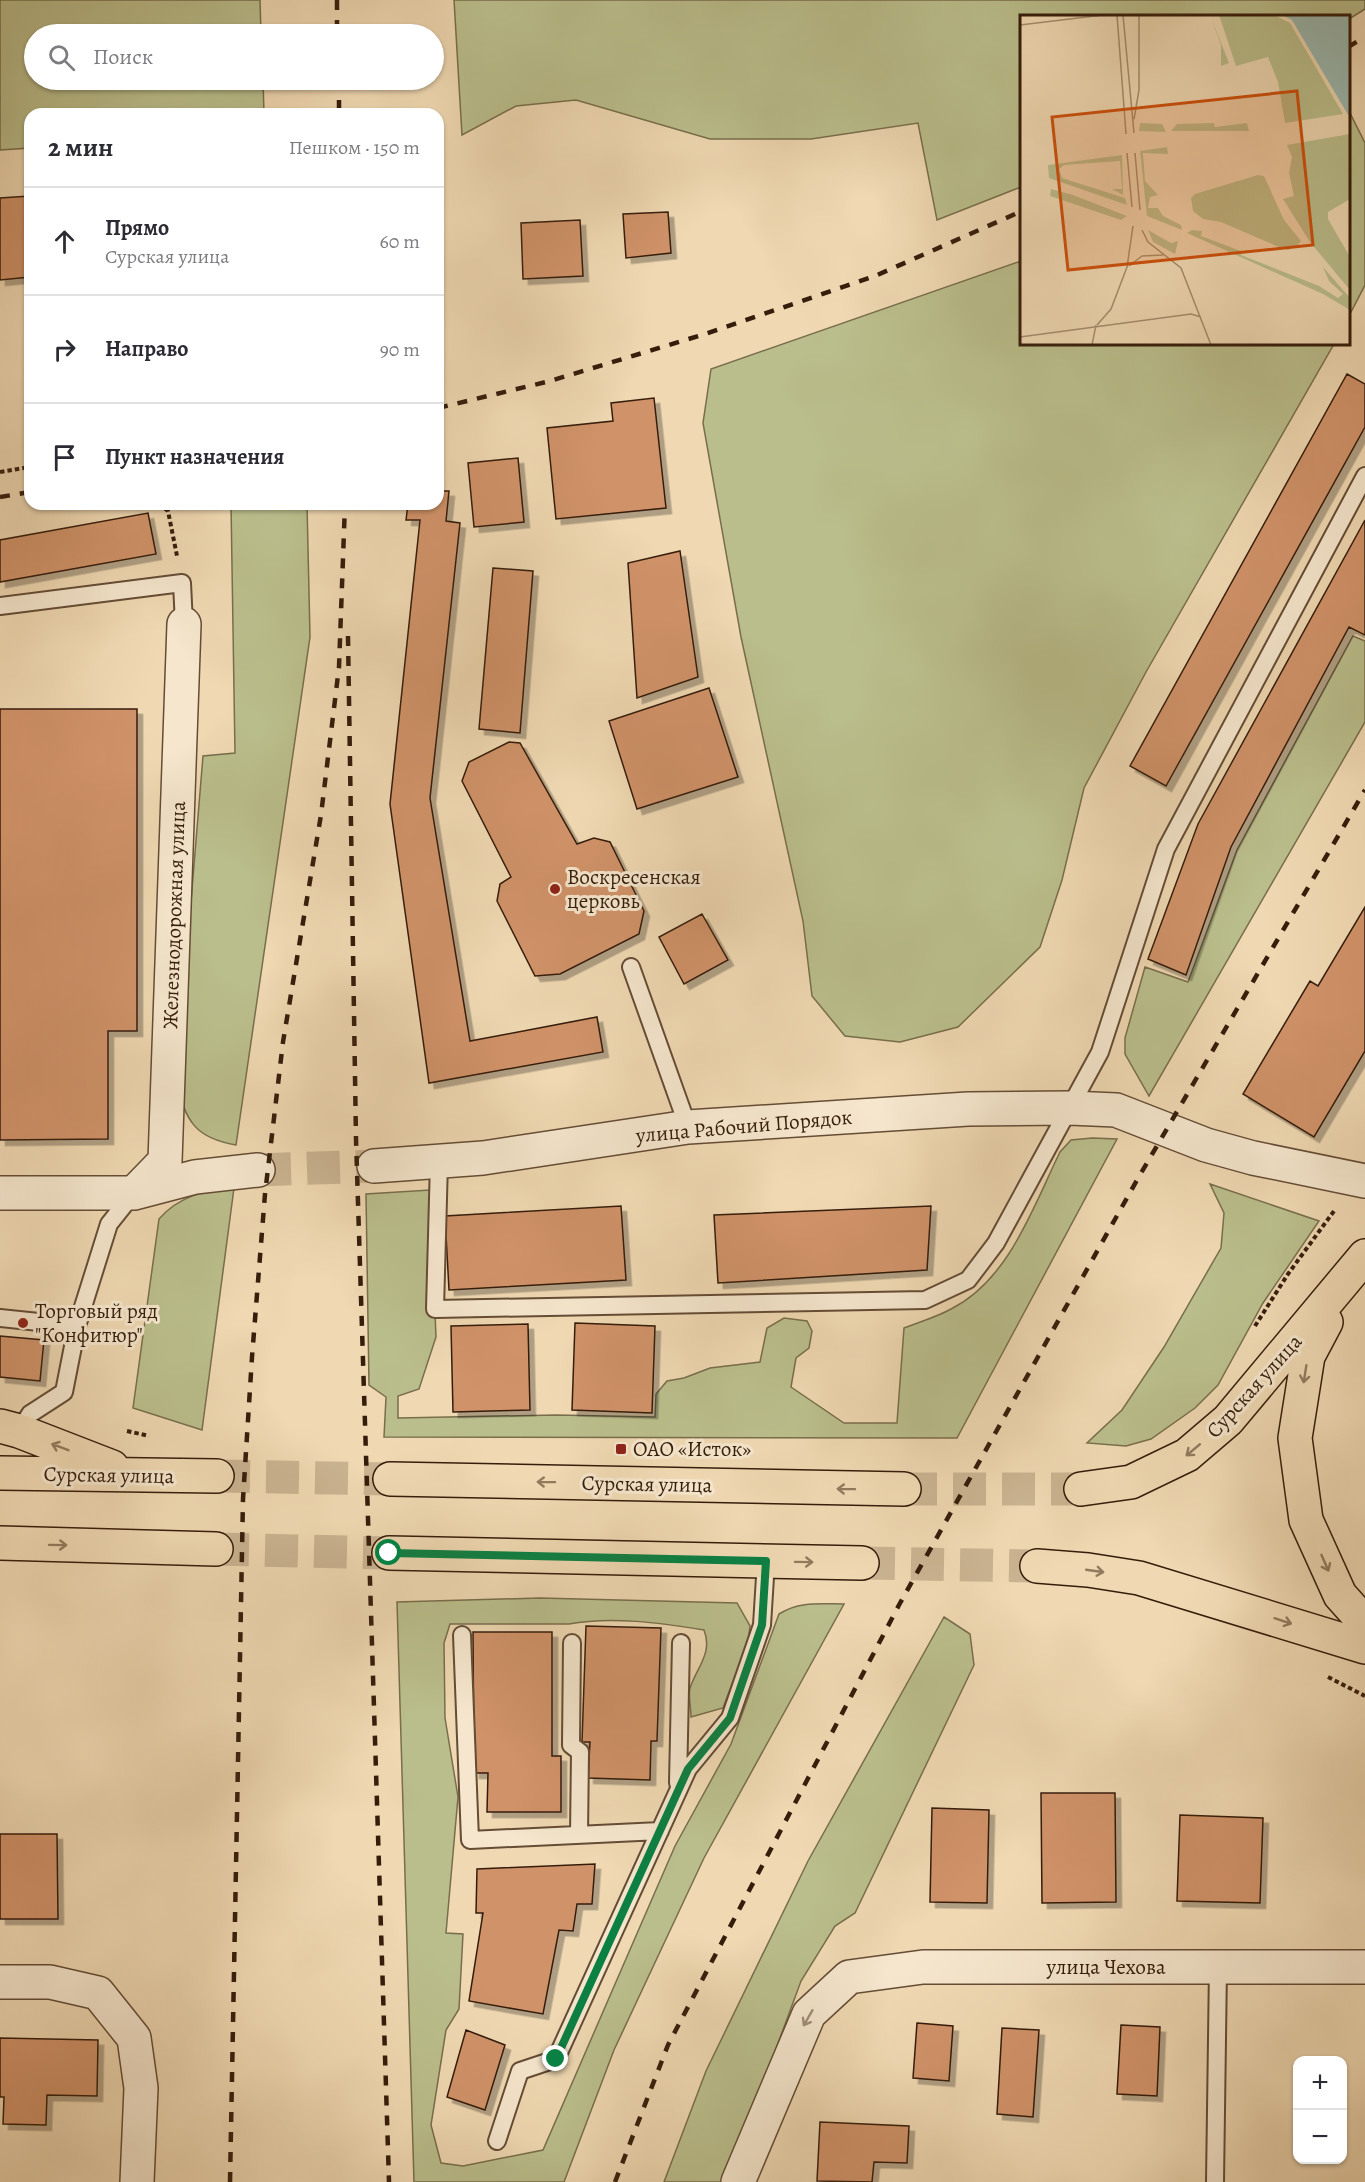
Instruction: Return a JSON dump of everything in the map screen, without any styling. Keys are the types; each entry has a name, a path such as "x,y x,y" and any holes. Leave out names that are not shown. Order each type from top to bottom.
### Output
{"main road":[{"path":"1365,1256 1345,1282 1308,1356 1295,1438 1306,1520 1340,1595 1365,1623"},
{"name":"Сурская улица","path":"1081,1489 1131,1482 1187,1455 1228,1420 1345,1282"},
{"path":"9,1429 134,1476"},
{"name":"Сурская улица","path":"0,1473 218,1476"},
{"name":"Сурская улица","path":"390,1479 904,1489"},
{"path":"0,1543 216,1549"},
{"path":"389,1553 862,1563"},
{"path":"1037,1566 1088,1569 1139,1578 1365,1647"}],"street":[{"name":"Железнодорожная улица","path":"134,1193 165,1161 184,624"},
{"name":"улица Рабочий Порядок","path":"374,1166 439,1162 688,1127 968,1109 1070,1108 1116,1110 1206,1145 1360,1181"},
{"path":"0,1193 134,1193 195,1177 258,1170"},
{"name":"улица Чехова","path":"738,2182 809,2014 849,1977 923,1967 1365,1967"},
{"path":"0,1982 50,1982 98,1993 134,2038 141,2088 137,2182"}],"lane":[{"path":"439,1162 435,1309 925,1300 968,1280 996,1243 1100,1052 1166,849 1365,476"},
{"path":"0,606 182,583 184,624"},
{"path":"631,967 688,1127"},
{"path":"9,1429 64,1392 77,1326 109,1224 134,1193"},
{"path":"0,1318 77,1326"},
{"path":"497,2141 520,2071 556,2059 688,1769 730,1718 762,1625 766,1561"},
{"path":"462,1635 470,1840 660,1831"},
{"path":"572,1643 571,1745 580,1752 579,1834"},
{"path":"677,1792 681,1643"},
{"path":"1215,2182 1218,1967"}],"path":[{"path":"0,472 24,468"},
{"path":"166,510 182,583"},
{"path":"1253,1330 1288,1274 1360,1181"}],"green space":[{"path":"0,0 260,0 261,24 24,24 24,90 263,90 264,108 24,108 24,148 0,150"},
{"path":"454,0 1365,0 1365,9 1350,18 1350,15 1020,15 1020,187 937,220 918,123 811,139 710,139 576,100 516,106 462,135"},
{"path":"1350,113 1365,143 1365,285 1350,314"},
{"path":"1020,261 1020,345 1333,345 1146,672 1084,788 1062,880 1040,947 958,1027 900,1042 845,1036 812,996 803,921 741,637 703,423 711,369"},
{"path":"231,510 307,510 310,637 236,1145 211,1138 194,1126 184,1108 176,1083 203,756 235,753"},
{"path":"1353,636 1365,641 1365,722 1149,1096 1125,1054 1125,1038 1145,967 1188,982 1237,850"},
{"path":"1117,1139 957,1438 384,1437 386,1397 369,1385 366,1194 430,1190 436,1337 419,1389 398,1396 398,1418 556,1415 655,1417 656,1394 667,1381 684,1378 710,1368 760,1362 767,1328 784,1318 807,1321 812,1331 809,1348 796,1358 791,1387 844,1423 897,1423 904,1328 951,1309 989,1280 1017,1240 1060,1152 1071,1140"},
{"path":"1210,1184 1319,1221 1263,1303 1218,1385 1195,1408 1151,1439 1126,1446 1087,1443 1122,1410 1164,1347 1221,1248 1224,1213"},
{"path":"234,1188 202,1430 133,1408 159,1219 175,1205 193,1196 213,1190"},
{"path":"540,1598 737,1603 750,1626 748,1642 723,1708 691,1717 689,1691 707,1646 704,1630 619,1621 569,1624 450,1624 444,1643 445,1718 458,1797 446,1933 463,1934 459,2009 446,2030 431,2125 441,2163 463,2166 543,2150 675,1846 731,1744 779,1614 802,1605 844,1604 704,1858 614,2050 564,2182 414,2182 397,1602"},
{"path":"944,1617 970,1634 974,1665 855,1913 835,1926 801,1981 727,2182 664,2182 706,2071 808,1861"}],"building":[{"path":"24,196 24,278 0,280 0,198"},
{"path":"668,212 671,253 626,258 623,214"},
{"path":"580,220 583,276 523,279 521,223"},
{"path":"1347,374 1365,384 1365,427 1166,786 1130,766"},
{"path":"654,398 666,508 556,519 547,428 613,421 611,403"},
{"path":"518,458 524,522 474,527 468,463"},
{"path":"444,491 449,491 446,521 460,523 430,798 470,1041 597,1017 603,1052 429,1083 390,804 420,520 406,520 407,510 444,510"},
{"path":"148,513 156,554 0,582 0,540"},
{"path":"1365,520 1365,635 1349,627 1231,847 1186,975 1148,959 1198,824"},
{"path":"680,551 698,677 637,698 628,563"},
{"path":"493,568 533,571 520,733 479,729"},
{"path":"709,688 738,777 637,809 609,721"},
{"path":"0,709 137,709 137,1031 108,1031 108,1139 0,1140"},
{"path":"509,742 520,743 577,844 594,838 610,842 644,911 639,934 560,974 535,976 497,901 500,884 511,877 462,781 469,762"},
{"path":"1365,907 1365,1051 1314,1137 1243,1094 1310,981 1318,986"},
{"path":"702,914 728,960 684,984 659,937"},
{"path":"621,1206 626,1280 449,1290 445,1216"},
{"path":"931,1206 927,1270 718,1283 714,1215"},
{"path":"575,1323 655,1326 652,1413 572,1410"},
{"path":"528,1324 530,1410 453,1412 451,1326"},
{"path":"0,1336 44,1340 40,1381 0,1377"},
{"path":"586,1626 661,1628 657,1741 651,1741 650,1780 588,1778 590,1742 582,1742"},
{"path":"473,1632 552,1632 552,1756 561,1756 561,1812 487,1812 488,1773 474,1773"},
{"path":"1041,1793 1115,1793 1116,1902 1042,1903"},
{"path":"932,1808 989,1810 987,1903 930,1902"},
{"path":"1180,1815 1263,1818 1260,1903 1177,1901"},
{"path":"0,1834 57,1834 58,1919 0,1919"},
{"path":"595,1864 592,1904 577,1904 573,1931 559,1930 543,2014 469,2001 483,1913 476,1913 477,1869"},
{"path":"917,2023 953,2026 949,2081 913,2078"},
{"path":"1121,2025 1160,2027 1157,2096 1117,2094"},
{"path":"1002,2028 1039,2030 1033,2117 997,2114"},
{"path":"466,2030 505,2045 485,2110 447,2097"},
{"path":"0,2038 98,2040 97,2096 47,2095 46,2125 3,2124 4,2097 0,2097"},
{"path":"820,2122 909,2126 907,2163 874,2162 872,2182 817,2181"}],"tunnel":[{"path":"258,1170 374,1166"},
{"path":"217,1476 390,1479"},
{"path":"904,1489 1081,1489"},
{"path":"216,1549 389,1553"},
{"path":"862,1563 1037,1566"}],"railway":[{"path":"337,0 337,24"},
{"path":"1350,46 1365,37"},
{"path":"339,90 339,108"},
{"path":"444,407 550,381 705,334 875,276 1020,212"},
{"path":"0,497 24,493"},
{"path":"230,2182 243,1499 252,1357 265,1194 283,1042 321,815 339,667 345,510"},
{"path":"348,636 356,1139 389,2182"},
{"path":"615,2182 668,2045 899,1605 1137,1180 1365,790"}],"place":[{"name":"Воскресенская церковь","path":"555,889"},
{"name":"Торговый ряд \"Конфитюр\"","path":"23,1323"},
{"name":"ОАО «Исток»","path":"621,1449"}],"route":[{"path":"389,1553 766,1561 762,1625 730,1718 688,1769 556,2059"}]}
